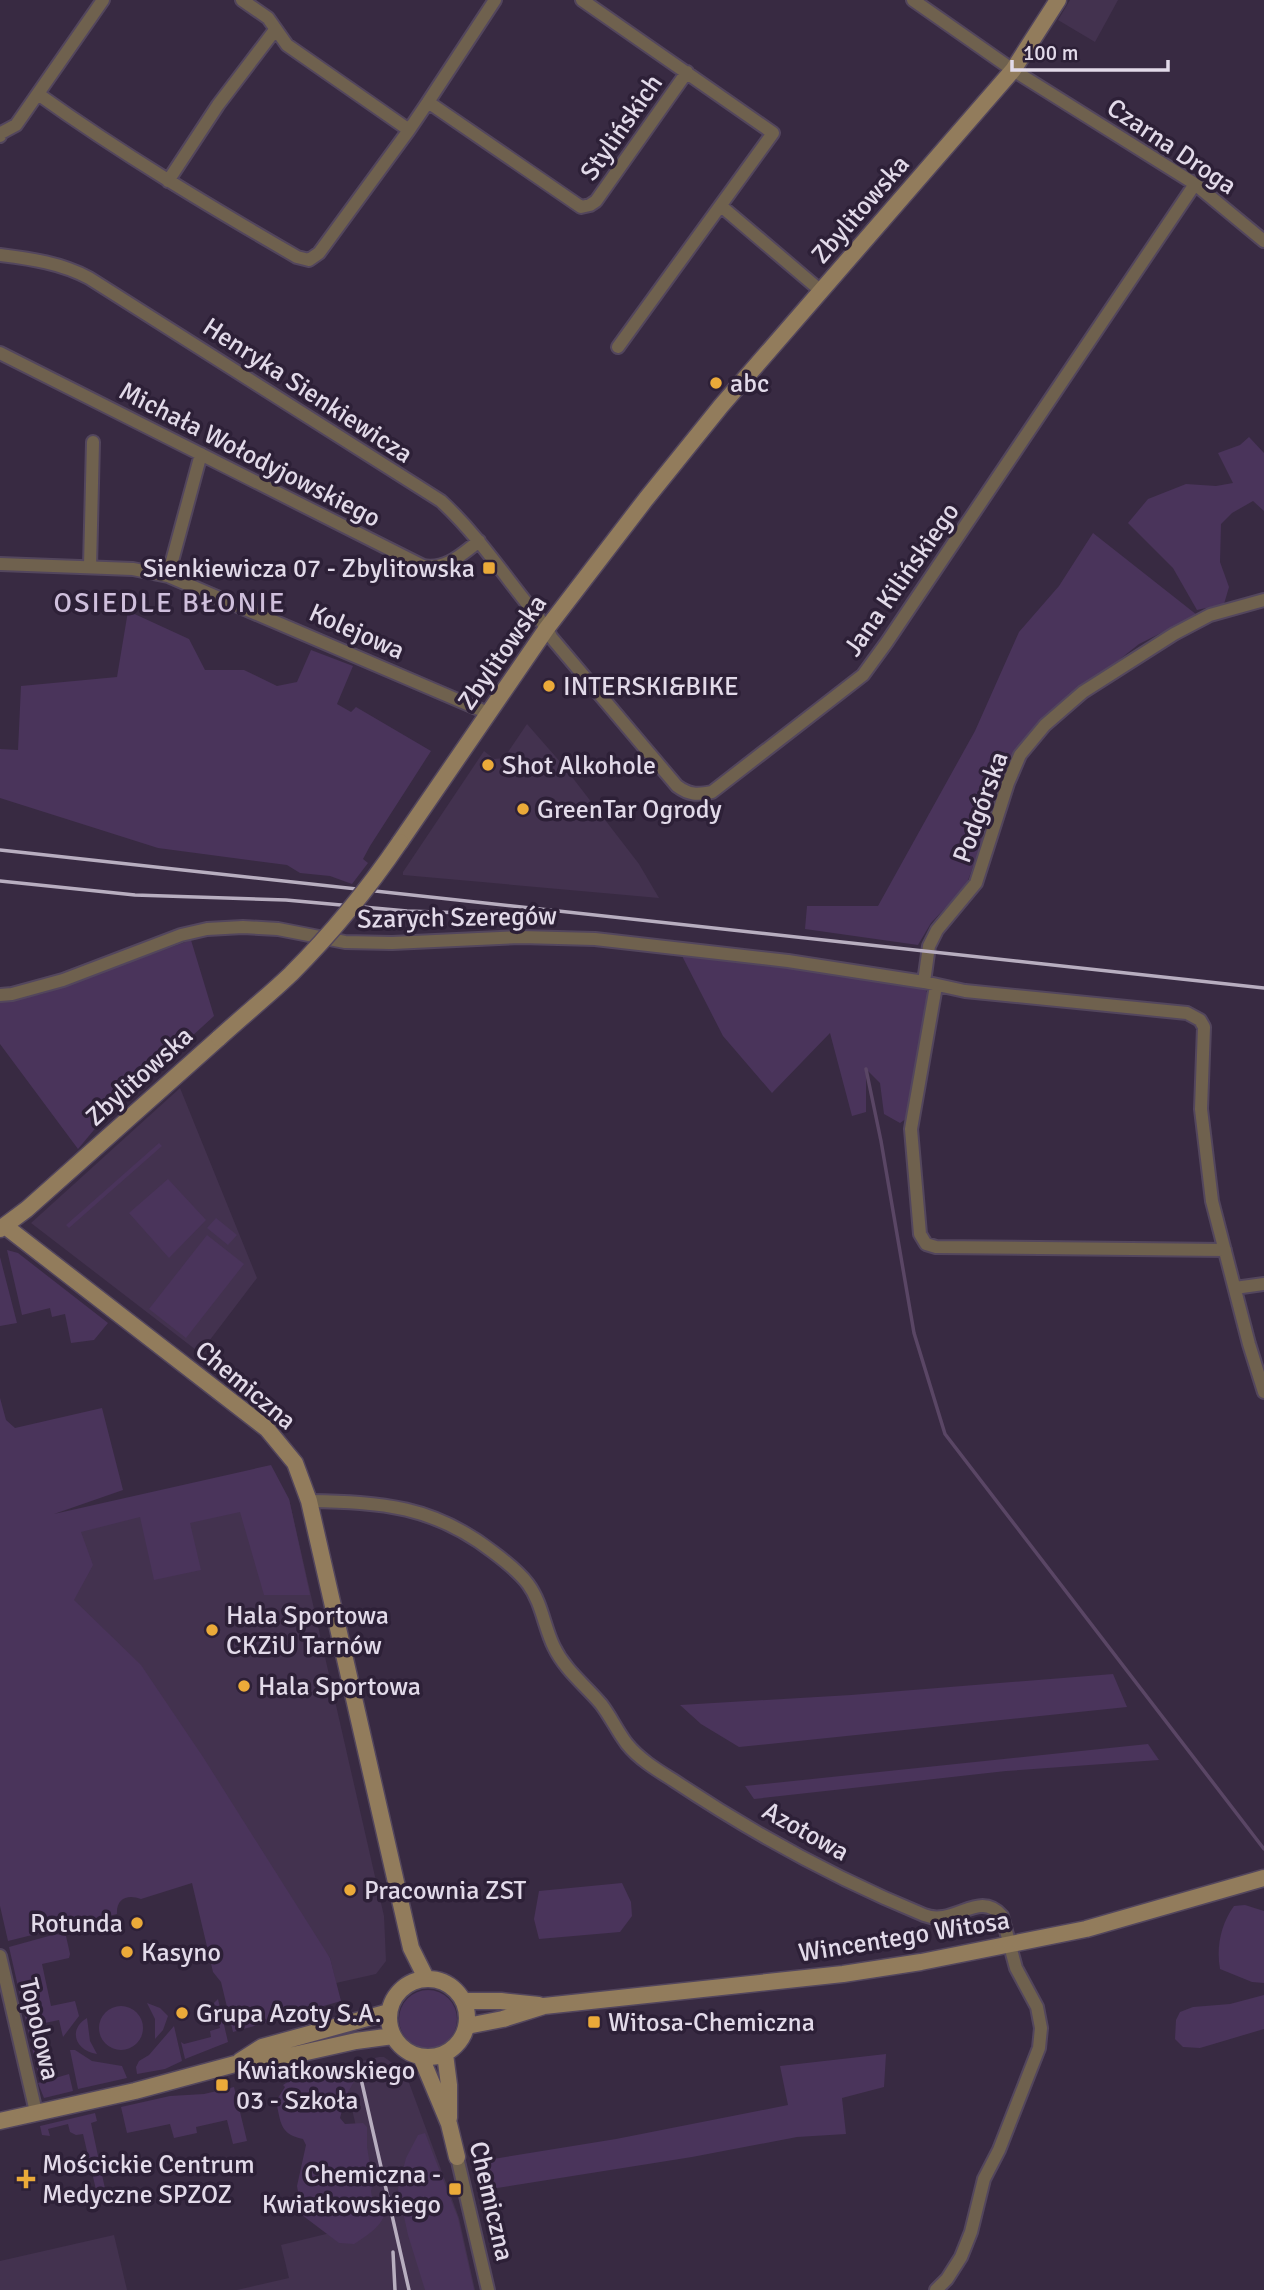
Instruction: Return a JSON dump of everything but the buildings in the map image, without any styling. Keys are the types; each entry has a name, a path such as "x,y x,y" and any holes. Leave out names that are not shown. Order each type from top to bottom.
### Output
{"street":[{"path":"0,136 16,125 103,0"},
{"path":"242,0 268,18 287,45 409,130"},
{"path":"38,94 107,143 168,181 297,257 309,260 318,253 409,130 495,0"},
{"path":"582,0 773,133 618,347"},
{"name":"Czarna Droga","path":"913,0 1013,70 1195,184 1264,241"},
{"name":"Zbylitowska","path":"2,1226 219,1038 323,941 360,897 400,842 547,628 699,431 1013,70 1058,0"},
{"path":"168,181 218,105 275,30"},
{"name":"Stylińskich","path":"428,102 581,207 596,201 687,72"},
{"name":"Jana Kilińskiego","path":"547,628 551,637 677,786 686,793 698,795 712,792 863,675 1195,184"},
{"path":"721,206 821,291"},
{"name":"Henryka Sienkiewicza","path":"0,255 63,266 98,283 441,501 459,517 547,628"},
{"name":"Michała Wołodyjowskiego","path":"0,353 423,566 435,568 449,564 479,541"},
{"path":"90,567 93,442"},
{"path":"168,576 201,454"},
{"name":"Kolejowa","path":"0,564 133,569 168,576 488,713"},
{"name":"Podgórska","path":"1225,1250 936,1247 926,1244 920,1234 911,1129 930,984 929,946 937,930 976,883 1008,783 1020,755 1045,724 1083,692 1174,634 1210,615 1264,600"},
{"name":"Szarych Szeregów","path":"0,995 63,979 181,935 206,929 243,927 295,931 345,942 392,943 521,937 595,939 708,951 965,991 1187,1013 1200,1020 1204,1027 1201,1109 1204,1150 1212,1201 1225,1250"},
{"name":"Chemiczna","path":"2,1226 267,1429 295,1463 309,1501 411,1948 426,1978"},
{"path":"1225,1250 1264,1392"},
{"path":"1234,1288 1264,1284"},
{"name":"Azotowa","path":"309,1501 398,1507 448,1522 478,1540 527,1582 537,1599 564,1665 601,1705 640,1757 768,1838 814,1864 928,1916 941,1919 975,1906 986,1906 997,1911 1006,1927 1016,1968 1037,2007 1041,2028 1039,2048 999,2150 984,2179 971,2232 961,2258 936,2290"},
{"name":"Wincentego Witosa","path":"467,2026 503,2019 544,2006 843,1974 1011,1946 1086,1929 1264,1878"},
{"name":"Chemiczna","path":"406,1985 411,1948"},
{"name":"Topolowa","path":"0,1956 36,2112"},
{"path":"426,1978 452,1987 467,2009 467,2026 457,2045 445,2054 433,2057 421,2057 404,2050 393,2036 389,2012 395,1997 406,1985 426,1978"},
{"name":"Wincentego Witosa","path":"464,2001 501,2001 544,2006"},
{"path":"235,2064 262,2047 389,2012"},
{"path":"0,2121 135,2091 235,2064 271,2060 356,2041 393,2036"},
{"name":"Chemiczna","path":"445,2054 449,2085 449,2124"},
{"name":"Chemiczna","path":"421,2057 449,2124 488,2290"}],"shaded area":[{"path":"1070,0 1118,0 1095,42 1058,20"},
{"path":"1249,437 1264,453 1264,511 1253,501 1232,513 1221,524 1220,562 1229,587 1224,604 1197,610 1173,568 1128,523 1148,499 1186,484 1216,486 1233,483 1218,453 1240,445"},
{"path":"1093,533 1197,615 1139,644 1089,684 1012,758 966,886 931,923 918,945 805,929 807,906 878,906 975,731 1019,632 1059,586"},
{"path":"128,611 189,639 205,670 244,670 277,686 297,682 311,650 353,666 337,704 351,712 356,707 431,751 370,846 363,859 368,863 352,884 330,876 300,873 287,865 158,848 0,798 0,749 18,750 21,686 117,677"},
{"path":"527,724 562,764 639,864 659,898 403,875 484,751 494,759 504,758"},
{"path":"191,940 214,1016 108,1113 78,1149 0,1044 0,1002 42,994"},
{"path":"679,950 797,965 925,989 931,999 910,1116 900,1123 884,1114 880,1083 866,1069 866,1112 852,1116 830,1033 772,1093 723,1036"},
{"path":"180,1088 257,1278 200,1353 31,1223"},
{"path":"159,1143 162,1146 69,1228 66,1225"},
{"path":"168,1179 206,1220 169,1258 129,1213"},
{"path":"216,1218 237,1235 228,1245 207,1228"},
{"path":"207,1235 244,1264 186,1338 149,1309"},
{"path":"7,1250 18,1253 108,1323 94,1340 71,1343 65,1314 52,1317 50,1308 22,1315"},
{"path":"0,1257 17,1323 0,1326"},
{"path":"0,1398 6,1420 15,1428 102,1408 123,1490 54,1514 271,1465 289,1499 310,1595 264,1595 240,1512 190,1523 201,1570 154,1580 140,1517 81,1532 93,1565 74,1600 141,1665 203,1757 330,1958 341,2001 233,2032 221,1982 213,1972 192,1883 141,1899 124,1899 119,1904 117,1914 8,1941 0,1906"},
{"name":"Hala Sportowa CKZiU Tarnów","path":"289,1499 384,1916 386,1961 376,1974 336,1983 330,1958 46,1574 34,1519"},
{"path":"1113,1674 1127,1707 739,1747 701,1724 680,1705 851,1695"},
{"path":"1148,1744 1159,1760 1006,1771 754,1799 745,1786"},
{"path":"622,1883 631,1902 632,1916 620,1932 539,1939 534,1919 539,1891"},
{"path":"1245,1905 1264,1911 1264,1983 1252,1982 1220,1969 1219,1944 1226,1920 1234,1906"},
{"path":"56,1934 66,1936 70,1954 69,1958 42,1964 51,2006 75,2001 79,2016 63,2037 59,2020 40,2024 50,2070 38,2074 9,1947"},
{"path":"428,1990 439,1992 452,2003 457,2019 455,2030 444,2043 428,2048 417,2046 404,2035 399,2019 401,2008 412,1995"},
{"path":"1264,1995 1264,2029 1200,2048 1183,2047 1175,2039 1176,2020 1180,2012 1193,2007 1230,2004"},
{"path":"218,1999 228,2042 185,2059 181,2042 184,2044 211,2037 210,2031 220,2028 214,2003"},
{"path":"147,2003 160,2008 168,2016 163,2030 155,2039 155,2019"},
{"path":"121,2006 130,2007 137,2012 142,2019 142,2037 137,2044 130,2049 121,2050 112,2049 105,2044 100,2037 99,2028 100,2019 105,2012 112,2007"},
{"path":"87,2018 90,2041 97,2054 84,2049 77,2039 77,2028"},
{"path":"174,2026 182,2061 165,2069 137,2074 139,2061 149,2055"},
{"path":"70,2050 75,2050 92,2061 122,2066 127,2078 78,2089"},
{"path":"886,2054 884,2087 842,2098 846,2134 797,2137 692,2157 484,2190 475,2162 616,2139 788,2105 780,2066"},
{"name":"Grupa Azoty S.A.","path":"384,2057 405,2072 459,2218 475,2290 237,2290 289,2278 281,2245 359,2226 367,2174 342,2066"},
{"path":"355,2063 358,2074 346,2096 340,2118 345,2124 363,2123 367,2127 373,2204 385,2210 378,2226 354,2244 339,2243 302,2215 297,2186 306,2145 303,2139 289,2134 282,2126 276,2101 285,2087 283,2085 297,2076"},
{"path":"69,2074 73,2091 44,2098 38,2083"},
{"path":"234,2087 247,2141 233,2144 227,2120 196,2127 197,2133 174,2138 170,2124 127,2133 121,2107 170,2096 204,2094"},
{"path":"95,2113 97,2121 91,2123 107,2198 89,2202 88,2197 97,2194 83,2134 70,2132 68,2124 48,2129 50,2136 42,2135 40,2126"},
{"path":"425,2133 458,2218 474,2290 425,2290 408,2235 398,2189 406,2158 418,2135"},
{"path":"114,2235 127,2290 0,2290 0,2261"}],"waterway":[{"path":"866,1069 914,1333 945,1434 1264,1849"}],"railway":[{"path":"0,850 1264,988"},
{"path":"0,881 135,895 286,900 407,911 494,914"},
{"path":"359,2070 409,2290"},
{"path":"393,2252 395,2290"}],"place":[{"name":"abc","path":"716,383"},
{"name":"Sienkiewicza 07 - Zbylitowska","path":"489,568"},
{"name":"INTERSKI&BIKE","path":"549,686"},
{"name":"Shot Alkohole","path":"488,765"},
{"name":"GreenTar Ogrody","path":"523,809"},
{"name":"Hala Sportowa CKZiU Tarnów","path":"212,1630"},
{"name":"Hala Sportowa","path":"244,1686"},
{"name":"Pracownia ZST","path":"350,1890"},
{"name":"Rotunda","path":"137,1923"},
{"name":"Kasyno","path":"127,1952"},
{"name":"Grupa Azoty S.A.","path":"182,2013"},
{"name":"Witosa-Chemiczna","path":"594,2022"},
{"name":"Kwiatkowskiego 03 - Szkoła","path":"222,2085"},
{"name":"Mościckie Centrum Medyczne SPZOZ","path":"26,2179"},
{"name":"Chemiczna - Kwiatkowskiego","path":"455,2189"}],"district":[{"name":"OSIEDLE BŁONIE","path":"170,602"}]}
